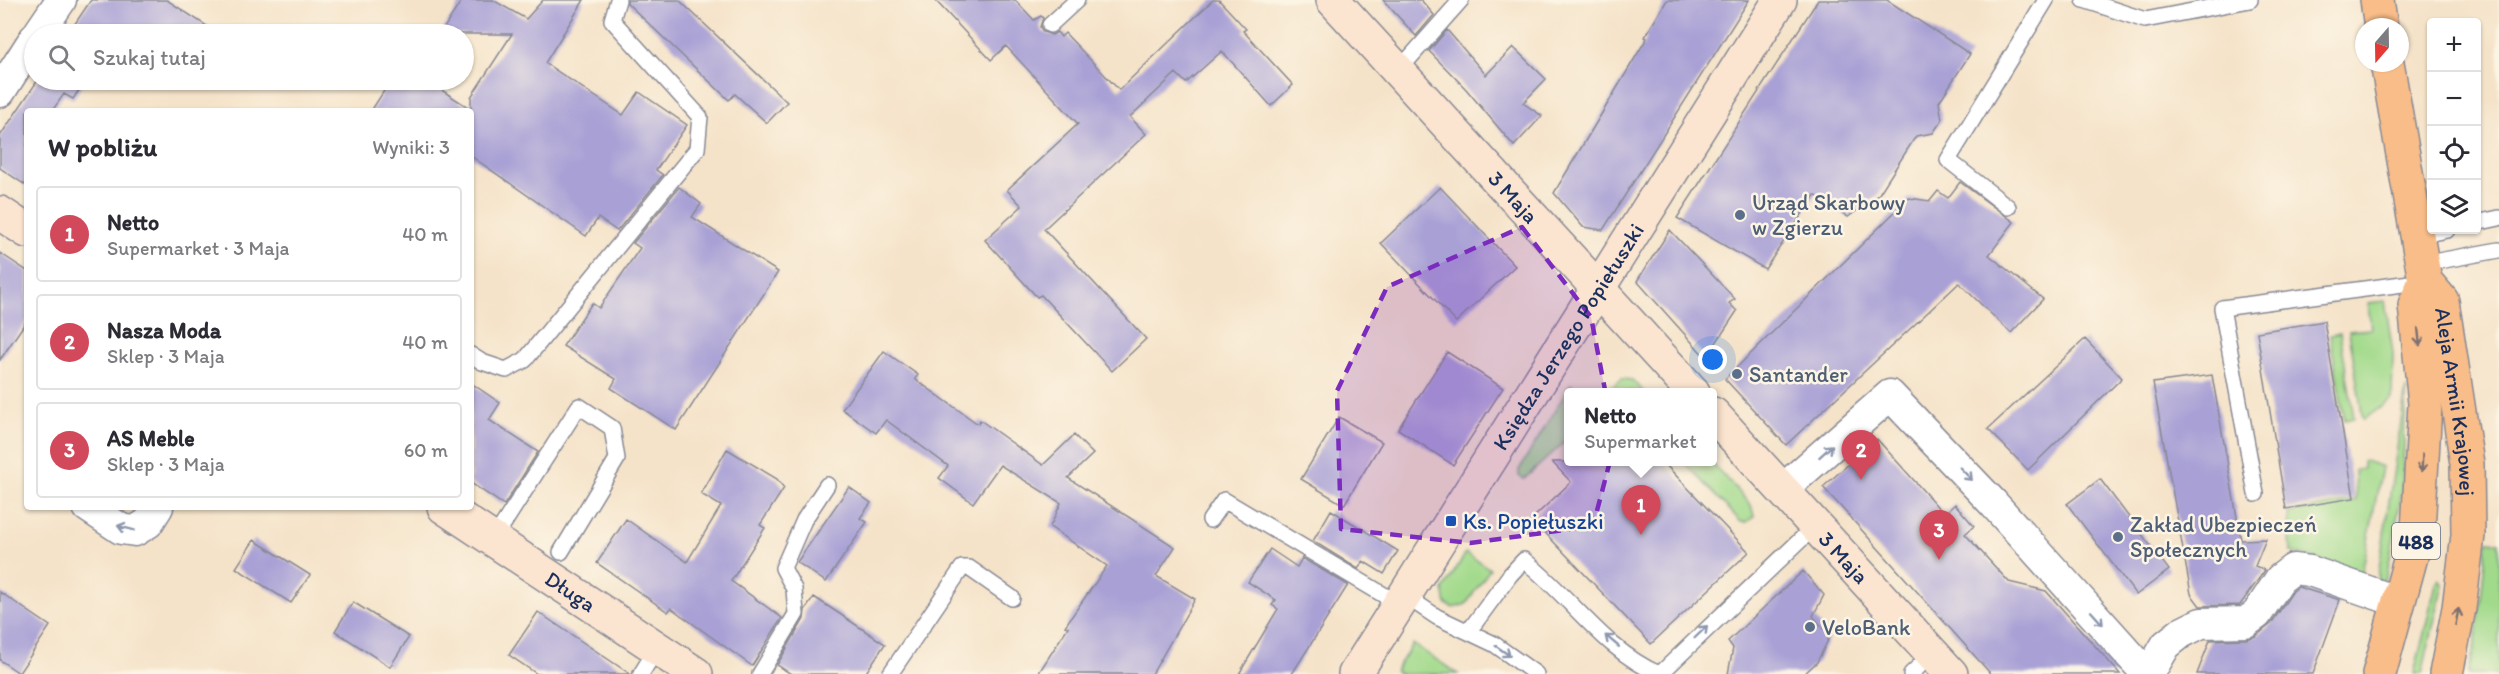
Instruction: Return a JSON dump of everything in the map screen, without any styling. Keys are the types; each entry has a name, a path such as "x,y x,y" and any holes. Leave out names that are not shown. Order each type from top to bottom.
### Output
{"main road":[{"path":"2377,0 2380,18"},
{"name":"488","path":"2390,72 2428,253"},
{"name":"Aleja Armii Krajowej","path":"2379,674 2418,531 2426,404 2415,305 2428,253"},
{"name":"Aleja Armii Krajowej","path":"2428,253 2442,301 2467,464 2468,535 2459,608 2446,674"}],"street":[{"path":"45,24 61,0"},
{"name":"3 Maja","path":"1333,0 1689,388"},
{"name":"Księdza Jerzego Popiełuszki","path":"1355,674 1780,0"},
{"path":"0,92 24,55"},
{"path":"0,213 24,229"},
{"path":"1782,490 1890,395 1993,503 2148,674 2166,645 2201,622 2246,622 2257,614 2280,579 2293,569 2310,571 2399,602"},
{"name":"3 Maja","path":"1717,418 1814,526 1932,667"},
{"path":"92,510 120,529 135,531 148,523 156,510"},
{"name":"Długa","path":"449,510 494,540 649,661 696,674"}],"lane":[{"path":"474,357 506,370 525,360 697,149 700,117 612,20 618,0"},
{"path":"1050,25 1077,0"},
{"path":"1398,71 1461,0"},
{"path":"2008,207 1948,160 2046,0"},
{"path":"2089,1 2145,20 2250,0"},
{"path":"2481,222 2499,218"},
{"path":"2256,494 2222,308 2428,253 2499,250"},
{"path":"494,540 579,406 612,428 617,459 561,552"},
{"path":"760,674 796,614 794,589 783,568 804,520 827,485"},
{"path":"1210,520 1224,500 1401,600 1494,644 1536,674"},
{"path":"1469,631 1510,575 1524,561 1546,577 1599,630 1641,666 1660,674 1814,526"},
{"path":"890,674 962,568 969,568 1012,598"}],"highlighted area":[{"path":"1522,227 1591,317 1615,442 1593,526 1470,543 1341,529 1337,391 1387,287"}],"green space":[{"path":"2385,301 2393,353 2392,399 2363,420 2349,331 2371,329 2368,303"},
{"path":"2340,333 2354,418 2344,420 2330,335"},
{"path":"1622,379 1632,380 1640,388 1610,388"},
{"path":"2406,388 2402,492 2387,574 2384,580 2377,581"},
{"path":"1564,396 1564,443 1524,479 1519,476 1519,470"},
{"path":"2363,460 2382,467 2362,573 2291,552 2289,513 2356,500 2355,470 2363,468"},
{"path":"1688,466 1715,466 1751,505 1754,516 1747,522 1741,522"},
{"path":"2487,541 2499,542 2499,674 2468,674 2477,636"},
{"path":"1466,553 1490,569 1466,604 1454,608 1446,604 1443,590"},
{"path":"2439,579 2443,584 2422,674 2414,674 2436,584"},
{"path":"1413,644 1458,674 1400,674 1395,671"}],"building":[{"path":"91,0 167,0 204,24 75,24"},
{"path":"462,0 493,0 526,19 543,0 584,0 545,63 623,115 639,92 687,125 656,170 663,175 617,231 598,218 586,236 474,158 474,108 471,108 471,97 512,34 474,34 474,24 446,24"},
{"path":"627,0 679,0 787,102 767,123 735,94 729,100 627,3"},
{"path":"935,0 1015,0 1034,20 1041,16 1043,18 1040,27 1043,32 1052,35 1057,32 1061,37 1065,33 1119,90 1213,0 1219,0 1246,29 1243,31 1293,85 1271,106 1222,51 1186,83 1176,73 1130,117 1146,134 1044,229 1146,339 1112,371 1041,295 1037,297 985,240 1022,206 1007,190 1078,124 1006,46 991,60"},
{"path":"1383,0 1421,0 1434,15 1416,36"},
{"path":"1667,0 1749,0 1603,230 1583,227 1554,193 1647,38 1645,37"},
{"path":"1818,0 1887,0 1970,54 1939,102 1942,120 1933,133 1916,136 1879,194 1848,217 1815,195 1765,269 1677,218"},
{"path":"1447,30 1486,75 1513,47 1546,79 1523,103 1542,116 1514,146 1466,89 1429,51"},
{"path":"31,90 79,90 73,99 64,94 54,108 24,108 24,184 0,168 0,136"},
{"path":"385,90 442,90 469,108 373,108"},
{"path":"1960,182 2014,222 1989,255 2043,299 2011,333 1959,283 1786,445 1725,379 1909,198 1930,201 1938,191 1948,198"},
{"path":"679,187 701,204 692,217 778,272 676,430 611,388 616,379 563,346 592,303 599,308 640,248 633,243"},
{"path":"1440,187 1515,266 1456,322 1381,243"},
{"path":"1670,230 1735,299 1729,303 1737,311 1706,358 1637,281"},
{"path":"0,253 24,269 24,324 0,360"},
{"path":"2324,321 2354,498 2286,509 2257,332"},
{"path":"2085,339 2122,378 2028,470 1988,429"},
{"path":"884,351 918,375 915,379 978,424 980,420 1043,465 1074,435 1093,454 1068,478 1175,547 1156,576 1195,599 1152,674 1038,674 1068,627 1065,626 1107,566 1050,527 1061,503 1000,465 973,503 939,478 948,466 886,420 876,433 842,409"},
{"path":"1447,352 1503,388 1453,465 1398,429"},
{"path":"2212,375 2241,540 2266,539 2255,566 2265,570 2240,605 2200,606 2191,594 2153,383"},
{"path":"474,385 500,403 489,420 538,452 504,505 474,485"},
{"path":"1339,417 1382,442 1344,505 1301,479"},
{"path":"1877,439 1944,514 1955,504 1974,526 1965,534 2009,582 2046,591 2120,674 1991,674 1823,487"},
{"path":"727,449 777,479 784,488 760,525 765,528 731,581 782,618 752,666 671,608 668,612 597,563 626,519 687,562 721,506 701,494"},
{"path":"1552,462 1564,462 1564,466 1667,466 1749,552 1651,644 1532,519 1571,482"},
{"name":"Zakład Ubezpieczeń Społecznych","path":"2100,479 2169,570 2136,595 2067,504"},
{"path":"849,487 871,503 860,518 867,522 826,582 797,562"},
{"path":"1331,510 1398,551 1384,574 1363,561 1358,569 1313,541"},
{"path":"254,540 310,575 291,603 236,568"},
{"path":"1270,549 1297,567 1302,558 1348,585 1292,674 1239,674 1278,609 1272,605 1276,600 1248,582"},
{"path":"1803,571 1824,595 1813,616 1830,636 1817,662 1804,674 1728,674 1733,648 1728,641"},
{"path":"2298,587 2340,600 2313,674 2197,674 2210,640 2246,639 2256,636 2271,624"},
{"path":"0,592 50,626 19,673 0,660"},
{"path":"814,597 885,644 865,674 791,674 777,665"},
{"path":"353,602 409,637 390,667 335,631"},
{"path":"538,612 630,674 537,674 509,655"}],"place":[{"name":"Urząd Skarbowy w Zgierzu","path":"1740,215"},
{"name":"Santander","path":"1737,374"},
{"name":"Nasza Moda","path":"1861,480"},
{"name":"Ks. Popiełuszki","path":"1451,521"},
{"name":"Netto","path":"1641,535"},
{"name":"Zakład Ubezpieczeń Społecznych","path":"2118,537"},
{"name":"AS Meble","path":"1939,560"},
{"name":"VeloBank","path":"1810,627"}]}
